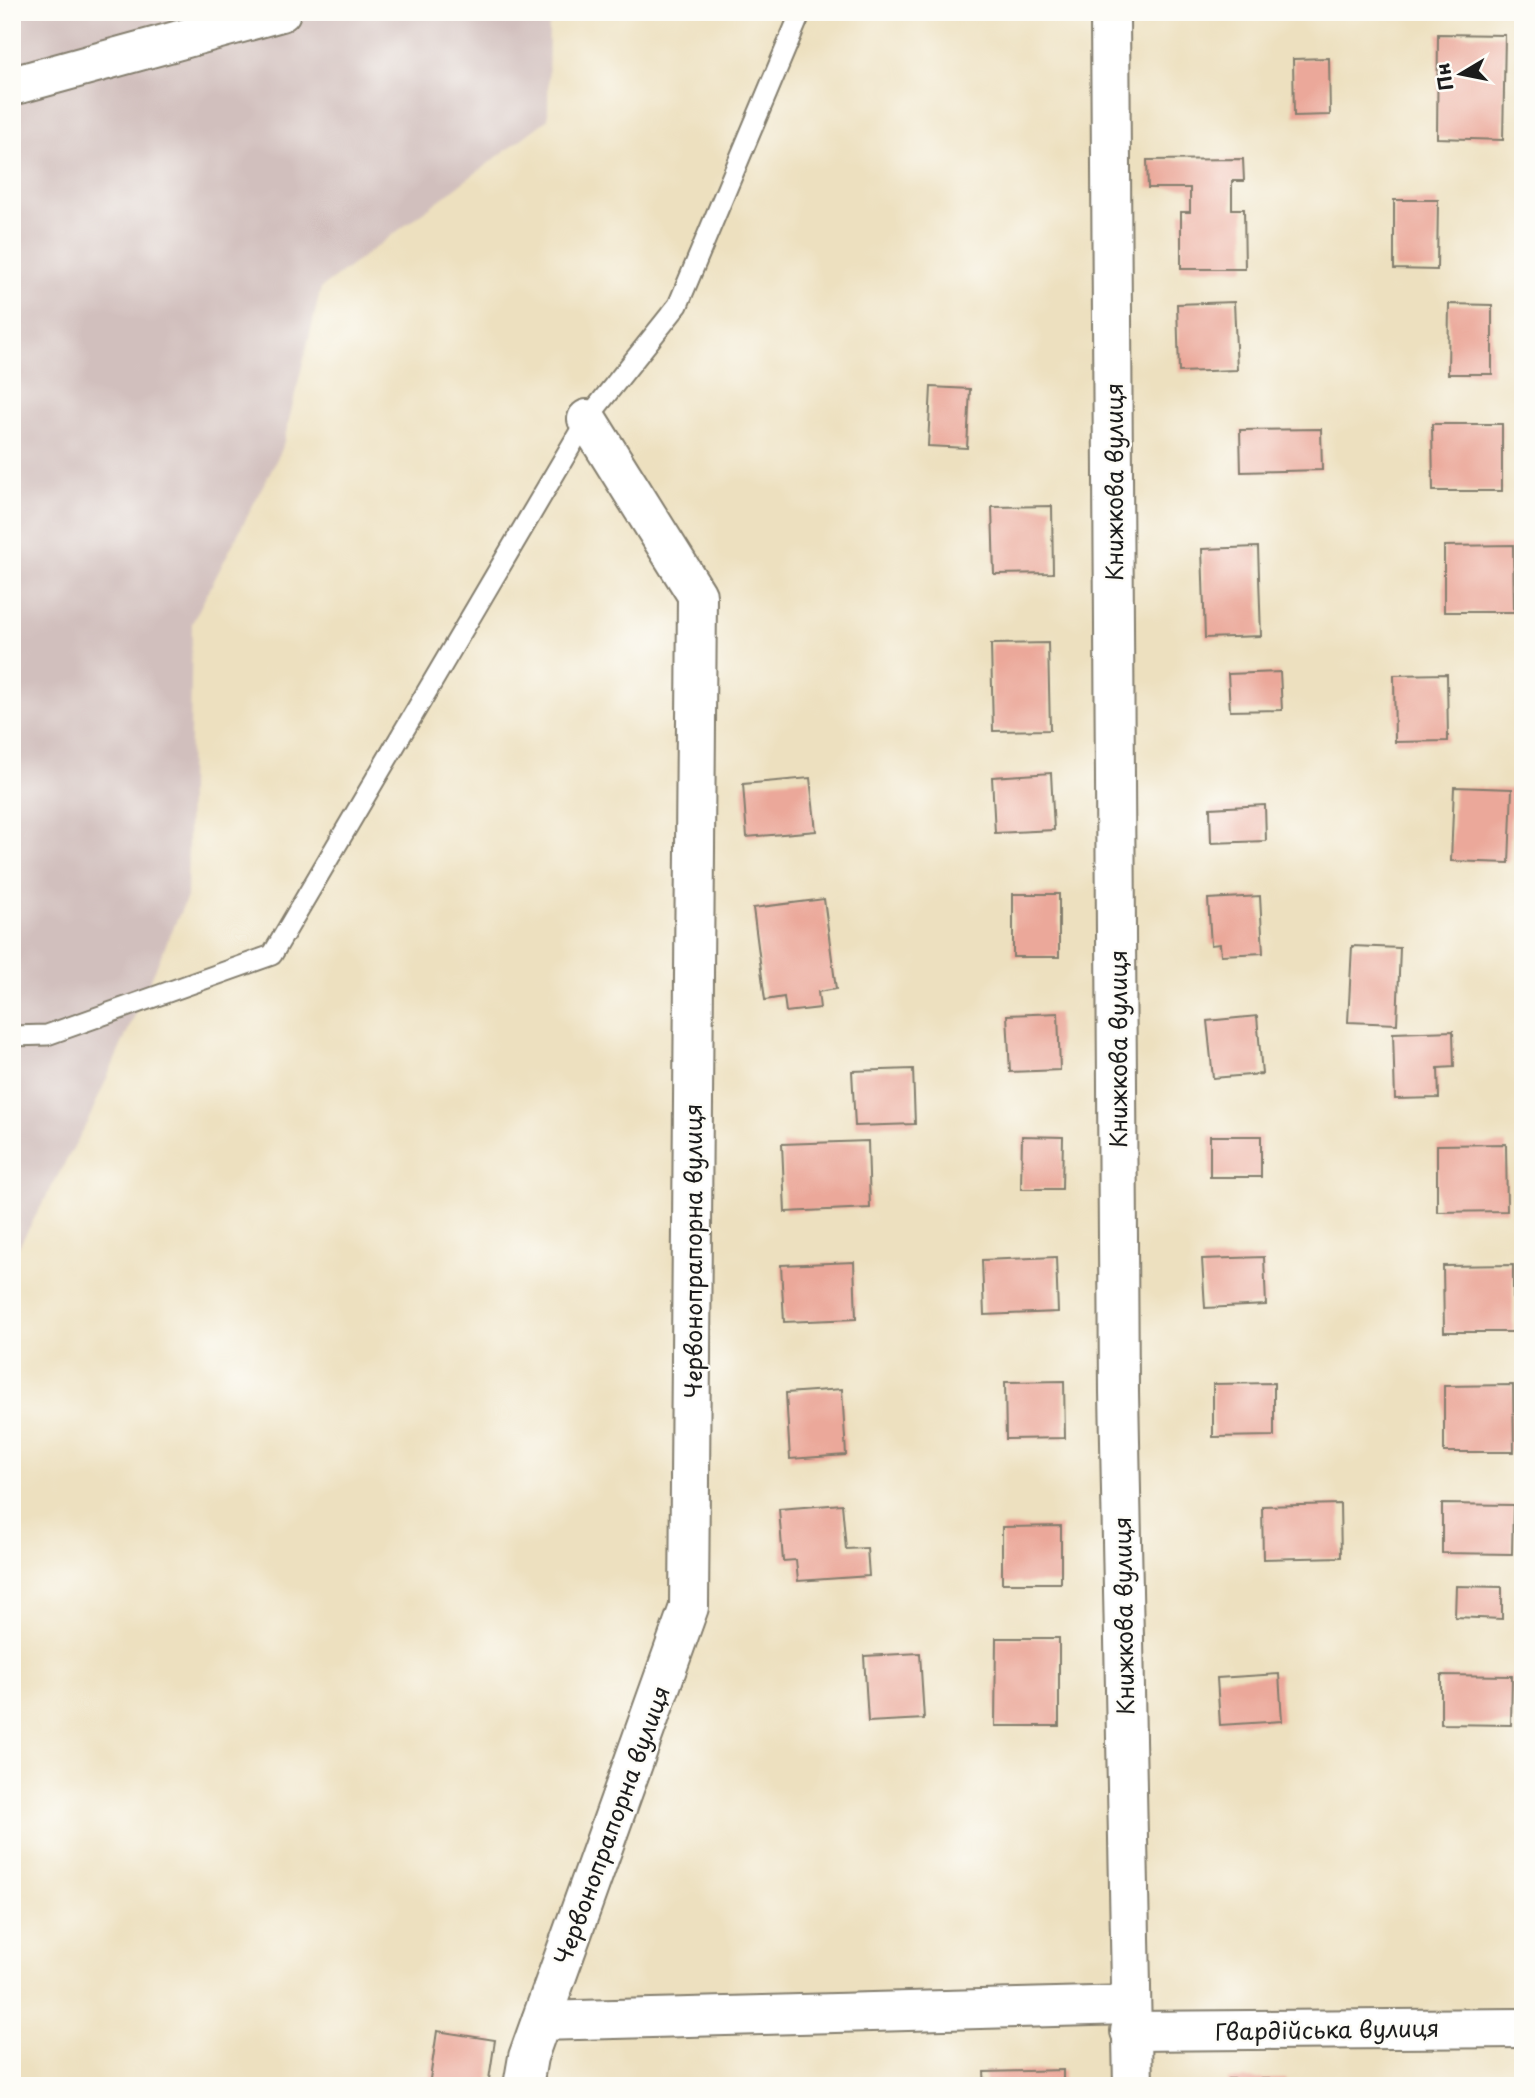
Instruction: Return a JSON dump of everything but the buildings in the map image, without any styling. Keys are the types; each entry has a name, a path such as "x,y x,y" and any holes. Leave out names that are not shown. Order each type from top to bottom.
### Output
{"street":[{"path":"12,86 281,12"},
{"name":"Книжкова вулиця","path":"1110,12 1119,1392 1133,2086"},
{"name":"Червонопрапорна вулиця","path":"523,2086 528,2057 689,1607 698,595 587,419"},
{"name":"Гвардійська вулиця","path":"541,2021 1130,2018 1523,2028"}],"lane":[{"path":"12,1036 47,1035 272,955 587,419 678,305 801,12"}],"shaded area":[{"path":"12,12 549,12 548,119 321,288 282,449 192,623 187,897 88,1121 12,1259"}]}
